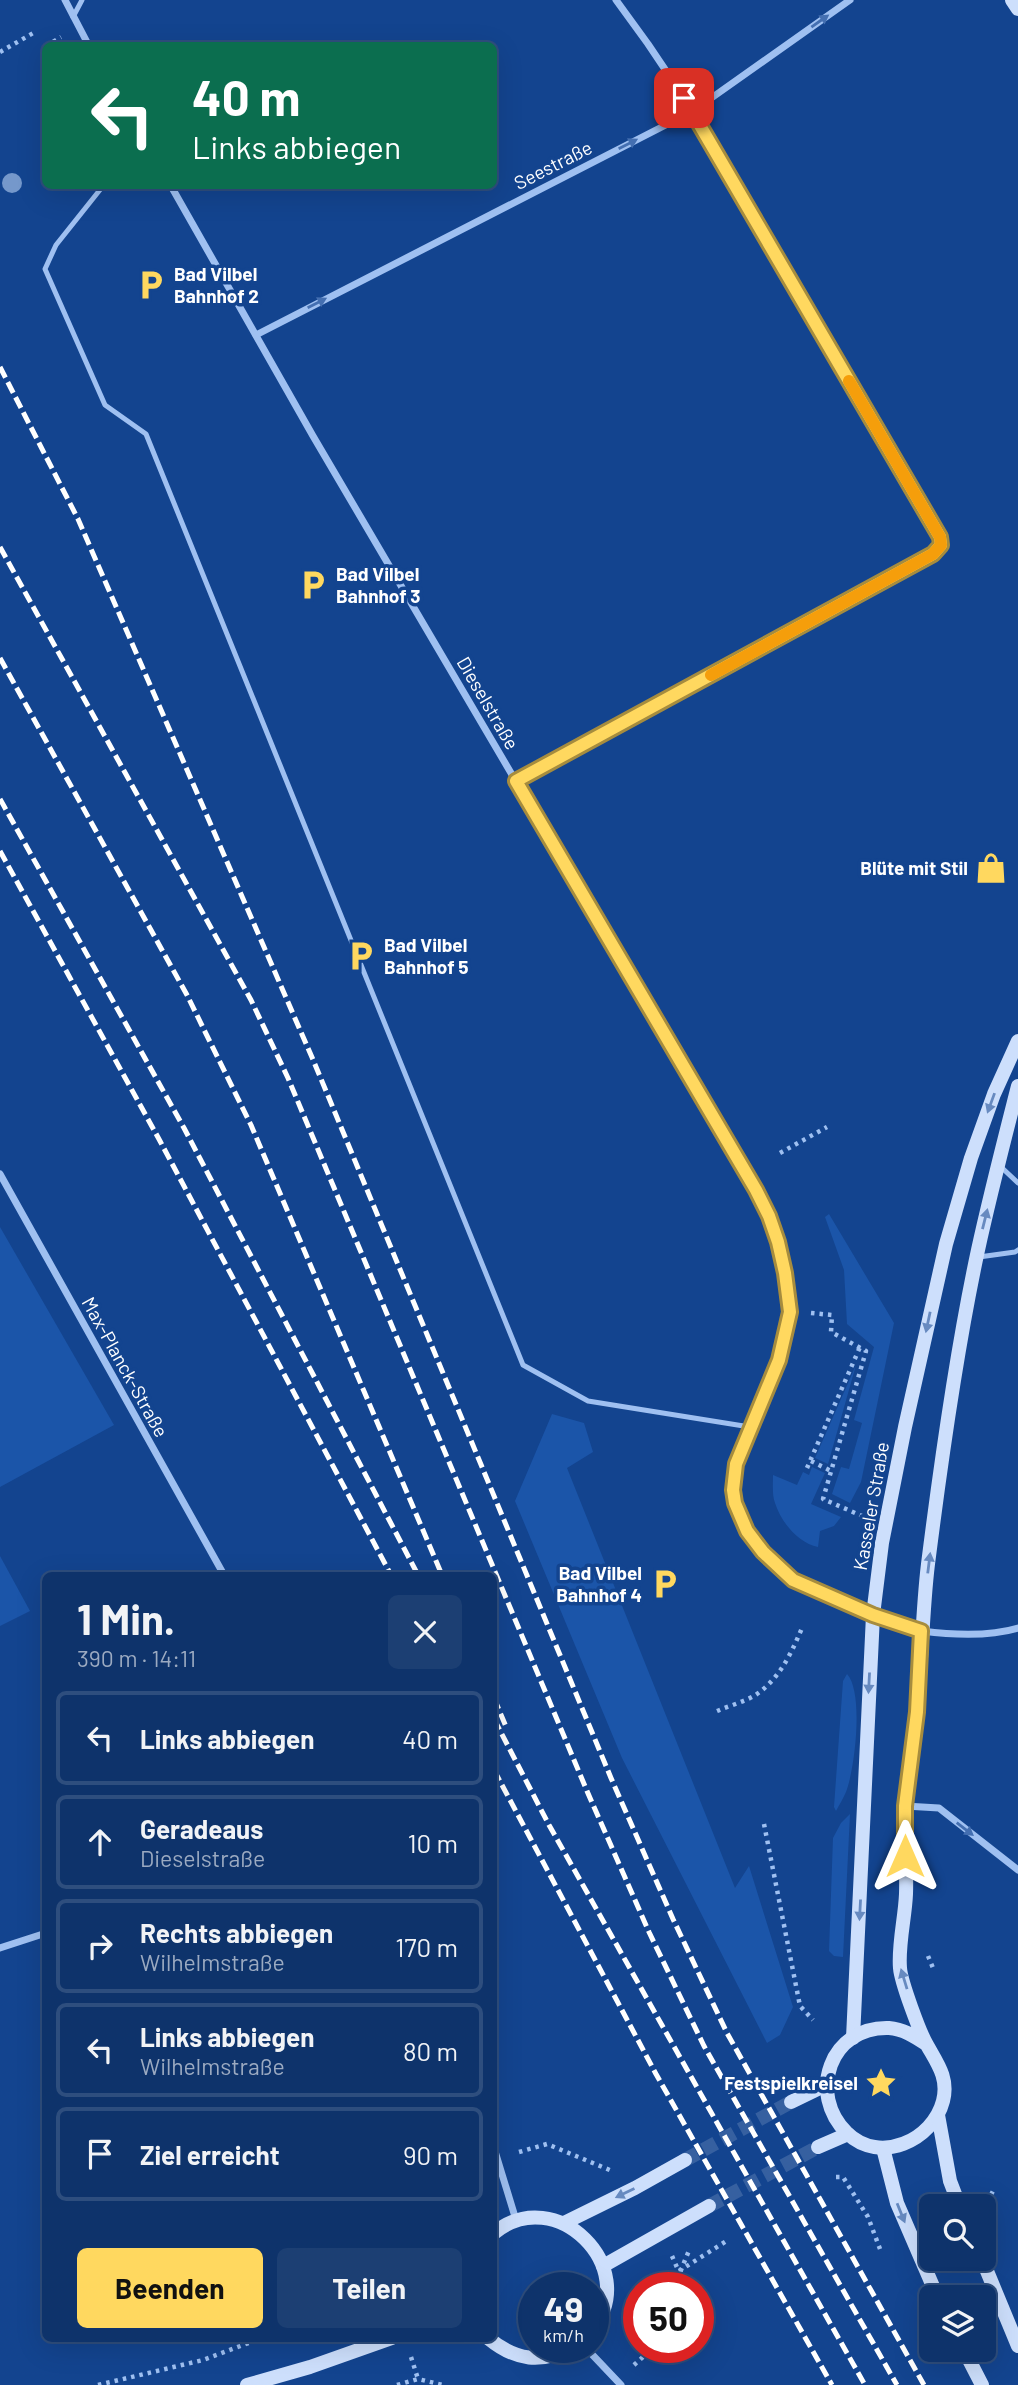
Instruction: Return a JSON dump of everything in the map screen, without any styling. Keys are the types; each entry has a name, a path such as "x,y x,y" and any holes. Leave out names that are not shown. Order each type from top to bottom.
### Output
{"main road":[{"path":"1012,0 1018,9"},
{"name":"Kasseler Straße","path":"853,2038 873,1615 882,1543 943,1255 971,1158 994,1094 1018,1041"},
{"path":"926,2044 909,2033 890,2028 871,2030 853,2038 838,2051 830,2067 826,2085 827,2101 833,2117 848,2134 869,2145 883,2148 905,2144 924,2133 938,2115 944,2097 944,2077 937,2059 926,2044 900,1970 906,1891 905,1806 917,1712 921,1631 967,1306 1018,1086"},
{"path":"873,1615 921,1631"},
{"path":"791,2102 826,2085"},
{"path":"938,2115 950,2181 955,2194"},
{"path":"818,2147 848,2134"},
{"path":"883,2148 897,2203 932,2285"},
{"path":"564,2223 685,2160"},
{"path":"603,2266 709,2206"},
{"path":"497,2231 516,2220 541,2218 564,2223 581,2234 594,2248 604,2272"},
{"path":"987,2271 1018,2346"},
{"path":"247,2385 310,2367 381,2342"},
{"path":"493,2342 502,2350 518,2355"},
{"path":"970,2362 982,2385"}],"street":[{"path":"65,0 87,42"},
{"path":"516,781 933,554 941,545 940,537 693,111 615,0"},
{"name":"Seestraße","path":"256,335 693,111 850,0"},
{"name":"Dieselstraße","path":"173,189 751,1180 769,1216 785,1273 790,1312 779,1360 736,1464 733,1490 747,1531 763,1552 793,1580 873,1615"},
{"name":"Max-Planck-Straße","path":"0,1174 222,1572"},
{"path":"921,1631 947,1634 1004,1632 1018,1628"},
{"path":"905,1806 939,1808 1018,1870"},
{"path":"0,1948 42,1934"},
{"path":"498,2158 516,2220"},
{"path":"600,2363 621,2385"}],"lane":[{"path":"73,18 82,0"},
{"path":"101,189 56,245 45,269 105,405 146,434 523,1365 588,1401 750,1427"},
{"path":"998,1164 1018,1183"},
{"path":"976,1258 1018,1250"}],"path":[{"path":"0,52 35,32"},
{"path":"53,42 62,37"},
{"path":"780,1153 827,1127"},
{"path":"832,1315 831,1332 866,1351 822,1499 862,1517"},
{"path":"807,1468 860,1347"},
{"path":"811,1461 831,1471"},
{"path":"717,1712 754,1696 776,1676 790,1657 803,1628"},
{"path":"764,1824 800,2006 813,2020"},
{"path":"498,2158 547,2144 619,2173"},
{"path":"836,2178 843,2177 868,2217 880,2249"},
{"path":"679,2272 728,2240"},
{"path":"98,2385 203,2360 251,2342"},
{"path":"397,2385 418,2379 443,2385"}],"shaded area":[{"path":"829,1214 894,1323 861,1482 850,1503 832,1494 841,1467 849,1469 862,1423 854,1420 874,1347 847,1324 844,1270 825,1217"},
{"path":"0,1227 114,1425 0,1487"},
{"path":"856,1365 828,1464 815,1458"},
{"path":"552,1414 584,1423 593,1452 567,1468 735,1888 749,1866 793,2007 780,2035 767,2043 622,1758 515,1501"},
{"path":"812,1467 825,1473 811,1504 841,1517 834,1526 820,1531 818,1547 791,1531 778,1510 773,1493 773,1475 797,1485 803,1472 809,1475"},
{"path":"0,1556 30,1611 0,1626"},
{"path":"847,1674 852,1683 857,1713 855,1749 846,1792 836,1811 834,1807 843,1681"},
{"path":"850,1814 843,1957 834,1956 829,1951 833,1838 841,1823"}],"tunnel":[{"path":"685,2160 791,2102"},
{"path":"709,2206 818,2147"}],"railway":[{"path":"0,367 78,519 314,1062 611,1778 673,1919 727,2033 924,2385"},
{"path":"0,547 251,1000 288,1078 495,1572"},
{"path":"0,658 187,995 251,1125 441,1572"},
{"path":"0,799 184,1128 416,1572"},
{"path":"0,851 160,1141 389,1572"},
{"path":"497,1576 649,1932 704,2046 897,2385"},
{"path":"497,1705 507,1729"},
{"path":"497,1725 549,1825 865,2385"},
{"path":"497,1776 656,2074 832,2385"}],"slow traffic":[{"path":"711,675 933,554 941,545 940,537 849,381"}],"place":[{"name":"Bad Vilbel Bahnhof 2","path":"151,285"},
{"name":"Bad Vilbel Bahnhof 3","path":"313,585"},
{"name":"Blüte mit Stil","path":"991,868"},
{"name":"Bad Vilbel Bahnhof 5","path":"361,956"},
{"name":"Bad Vilbel Bahnhof 4","path":"665,1584"},
{"name":"Festspielkreisel","path":"881,2083"}],"route":[{"path":"684,98 940,537 941,545 933,554 516,781 756,1190 778,1242 790,1312 779,1360 740,1452 733,1478 735,1503 747,1531 763,1552 793,1580 873,1615 921,1631 917,1712 905,1806 905,1856"}]}
